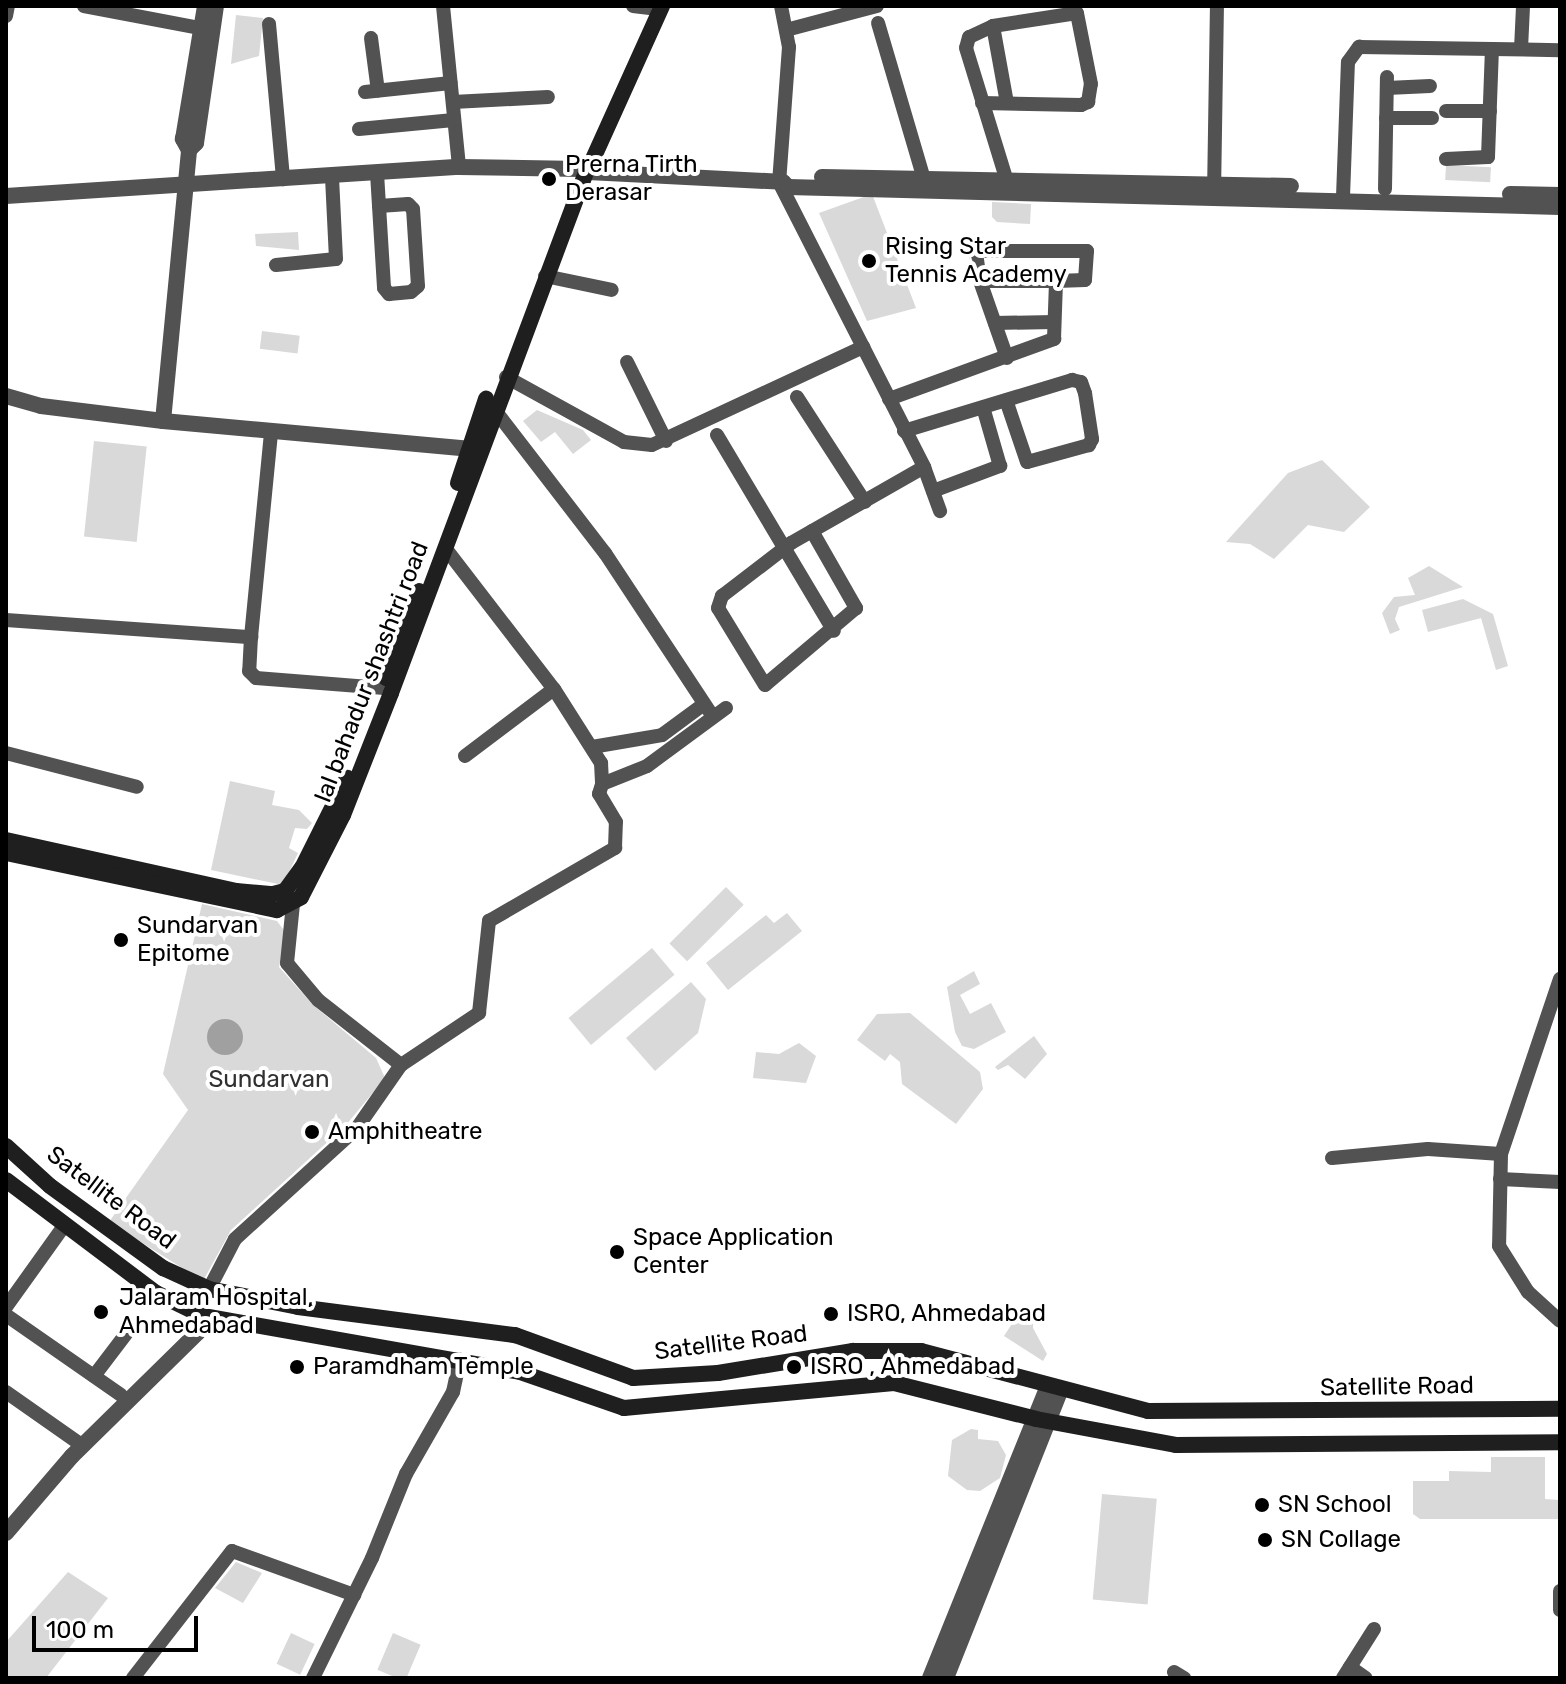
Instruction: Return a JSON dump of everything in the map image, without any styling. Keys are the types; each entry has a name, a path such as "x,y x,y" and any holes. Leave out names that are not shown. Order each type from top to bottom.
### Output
{"main road":[{"name":"lal bahadur shashtri road","path":"289,898 309,886 343,815 446,549 474,449 494,409 649,7"},
{"path":"6,853 223,902 277,910 289,898 319,837 382,688 584,171"},
{"path":"6,840 236,891 289,898"},
{"name":"Satellite Road","path":"6,1146 50,1186 163,1268 209,1289 298,1307 515,1335 633,1378 718,1373 853,1351 921,1351 1054,1390 1148,1411 1217,1414 1560,1409"},
{"name":"Satellite Road","path":"6,1180 156,1293 203,1316 520,1372 624,1408 894,1383 1043,1421 1176,1445 1560,1442"}],"street":[{"path":"6,16 8,6"},
{"path":"84,6 199,28"},
{"path":"163,421 189,150 183,139 205,6"},
{"path":"189,150 196,143 216,6"},
{"path":"443,6 459,167"},
{"path":"781,6 789,47 781,182 924,467 940,511"},
{"path":"786,30 877,6"},
{"path":"1214,189 1217,6"},
{"path":"1521,49 1523,6"},
{"path":"982,103 1088,102 1091,84 1083,25 1077,13 993,26 966,43 982,103 1006,178"},
{"path":"878,23 923,176"},
{"path":"269,24 283,179"},
{"path":"993,26 1007,103"},
{"path":"371,38 372,92 451,83"},
{"path":"1343,193 1348,62 1359,47 1560,50"},
{"path":"1446,159 1488,157 1492,49"},
{"path":"1385,189 1387,82 1430,86"},
{"path":"453,102 548,97"},
{"path":"1386,118 1490,111"},
{"path":"359,129 454,120"},
{"path":"6,196 459,167 781,182 788,187 1214,189"},
{"path":"377,173 379,206 384,288 389,294 411,292 418,286 413,209 408,204 379,206"},
{"path":"276,265 336,259 332,176"},
{"path":"781,182 788,177 1006,178 1343,193 1560,207"},
{"path":"1343,193 1385,189 1560,195"},
{"path":"980,281 1085,280 1085,248 978,248 980,281 1007,358"},
{"path":"545,276 612,290"},
{"path":"889,399 1051,343 1056,281"},
{"path":"995,323 1054,322"},
{"path":"506,377 624,442 666,441 863,347"},
{"path":"627,362 666,441"},
{"path":"904,431 1006,400 1072,380 1081,382 1092,439 1089,445 1027,462 1006,400"},
{"path":"6,396 41,406 163,421 474,449"},
{"path":"797,397 865,502"},
{"path":"933,491 1000,466 983,407"},
{"path":"494,409 605,553 713,717"},
{"path":"271,432 249,671 256,678 382,688"},
{"path":"717,435 834,631"},
{"path":"812,531 856,603 834,631 774,682 763,683 718,602 812,531 924,467"},
{"path":"209,1289 235,1239 357,1128 401,1065 479,1013 489,921 615,848 616,822 599,794 601,763 592,747 554,689 446,549"},
{"path":"6,620 251,637"},
{"path":"465,756 554,689"},
{"path":"592,747 662,735 704,704"},
{"path":"602,784 647,766 726,708"},
{"path":"6,753 137,787"},
{"path":"289,898 287,963 318,1000 401,1065"},
{"path":"1560,979 1501,1154 1499,1246 1507,1265 1560,1321"},
{"path":"1332,1158 1428,1149 1501,1154"},
{"path":"1500,1179 1560,1182"},
{"path":"6,1307 64,1226"},
{"path":"6,1315 121,1395"},
{"path":"8,1528 83,1446 198,1332 203,1316"},
{"path":"94,1376 126,1334"},
{"path":"313,1678 354,1595 406,1474 453,1392 460,1360"},
{"path":"946,1678 1054,1390"},
{"path":"6,1411 11,1396 83,1446"},
{"path":"930,1678 1043,1421"},
{"path":"133,1678 232,1551 354,1595"},
{"path":"1560,1591 1560,1610"},
{"path":"1366,1678 1346,1672 1374,1629"}],"green space":[{"path":"236,15 263,18 259,56 231,64"},
{"path":"1446,165 1491,167 1490,182 1445,180"},
{"name":"Rising Star Tennis Academy","path":"872,194 916,308 867,321 819,213"},
{"path":"992,202 1031,204 1030,224 997,222 992,217"},
{"path":"298,232 299,250 256,246 255,234"},
{"path":"262,331 300,336 298,353 260,349"},
{"path":"537,410 583,430 591,440 573,454 555,432 541,442 523,421"},
{"path":"94,441 147,447 137,542 84,536"},
{"path":"1322,460 1370,507 1344,532 1308,525 1274,559 1250,544 1226,542 1288,473"},
{"path":"1429,566 1463,587 1399,607 1395,619 1400,630 1390,634 1382,613 1394,597 1415,595 1408,578"},
{"path":"1463,599 1493,614 1508,666 1496,670 1481,618 1428,632 1422,610"},
{"path":"230,781 275,791 272,805 299,810 312,823 307,829 295,828 289,848 298,853 283,885 211,870"},
{"path":"726,887 744,905 687,961 669,944"},
{"name":"Sundarvan","path":"202,904 277,921 286,933 279,967 313,1005 376,1058 385,1078 346,1125 231,1230 203,1281 109,1222 188,1110 163,1074"},
{"path":"787,913 802,931 728,990 706,963 766,915 774,923"},
{"path":"652,948 674,975 591,1045 569,1018"},
{"path":"974,971 980,984 960,995 970,1014 991,1003 1006,1032 974,1049 962,1046 955,1032 947,987"},
{"path":"691,982 706,999 698,1033 655,1071 626,1038"},
{"path":"910,1013 980,1072 983,1089 956,1124 902,1084 900,1062 890,1054 885,1061 857,1040 877,1014"},
{"path":"1034,1036 1047,1054 1025,1079 1008,1065 998,1070 995,1067"},
{"path":"799,1043 816,1056 806,1083 753,1078 756,1052 779,1054"},
{"path":"1021,1310 1033,1318 1033,1328 1047,1354 1043,1361 1004,1336"},
{"path":"971,1429 978,1430 978,1439 998,1441 1006,1455 1000,1478 980,1491 967,1490 948,1476 952,1440"},
{"path":"1491,1457 1545,1457 1545,1499 1560,1500 1560,1519 1420,1519 1413,1514 1413,1481 1449,1481 1449,1471 1491,1472"},
{"path":"1102,1494 1157,1499 1148,1604 1093,1600"},
{"path":"236,1562 262,1573 243,1603 215,1588"},
{"path":"68,1572 108,1598 46,1678 6,1678 6,1642"},
{"path":"291,1633 315,1644 300,1675 277,1664"},
{"path":"393,1633 421,1645 406,1678 397,1678 377,1670"}],"shaded area":[{"path":"225,1019 238,1024 243,1037 238,1050 225,1055 212,1050 207,1037 212,1024"}],"place":[{"name":"Prerna Tirth Derasar","path":"549,179"},
{"name":"Rising Star Tennis Academy","path":"869,261"},
{"name":"Sundarvan Epitome","path":"121,940"},
{"name":"Amphitheatre","path":"312,1132"},
{"name":"Space Application Center","path":"617,1252"},
{"name":"Jalaram Hospital, Ahmedabad","path":"101,1312"},
{"name":"ISRO, Ahmedabad","path":"831,1314"},
{"name":"Paramdham Temple","path":"297,1367"},
{"name":"ISRO , Ahmedabad","path":"794,1367"},
{"name":"SN School","path":"1262,1505"},
{"name":"SN Collage","path":"1265,1540"}]}
